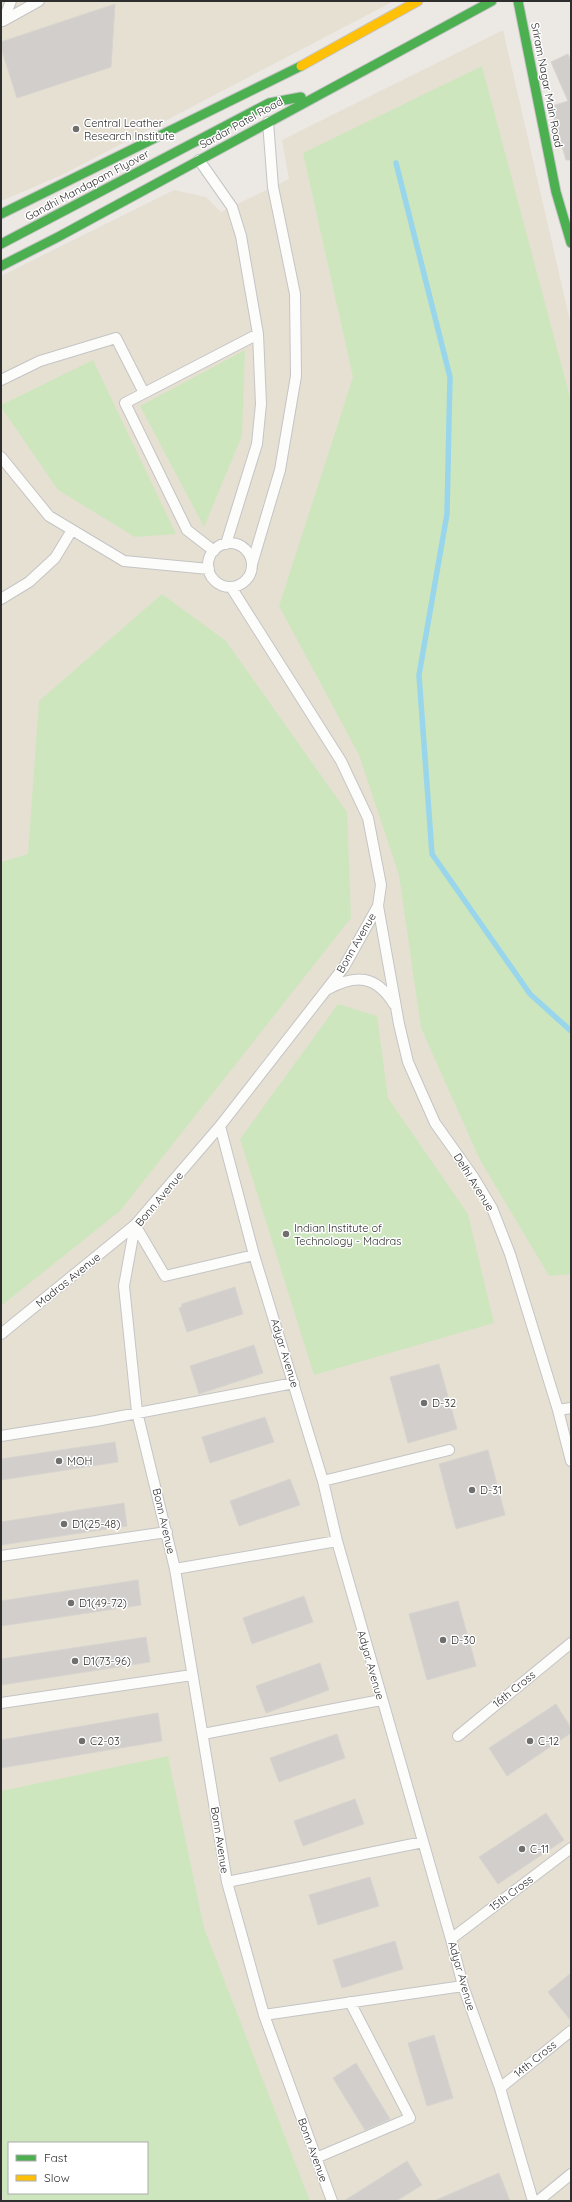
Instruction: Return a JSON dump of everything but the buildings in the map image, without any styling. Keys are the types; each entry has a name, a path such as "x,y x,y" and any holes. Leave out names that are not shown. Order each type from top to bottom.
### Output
{"main road":[{"name":"Sardar Patel Road","path":"1,214 299,68 418,1"},
{"name":"Sardar Patel Road","path":"1,266 492,1"},
{"name":"Sriram Nagar Main Road","path":"518,1 556,192 571,243"},
{"name":"Gandhi Mandapam Flyover","path":"269,103 299,68"},
{"name":"Gandhi Mandapam Flyover","path":"1,244 269,103 318,94"}],"lane":[{"path":"2,24 10,7 11,1"},
{"path":"2,24 39,1"},
{"path":"252,564 250,556 240,546 226,544 214,551 208,562 210,575 219,584 231,587 244,582 251,570 280,470 296,376 295,294 273,187 268,122"},
{"path":"199,160 232,207 241,236 258,334 261,404 257,444 226,544"},
{"path":"214,551 187,530 125,403 258,334"},
{"path":"1,380 40,361 116,338 144,393"},
{"path":"1,457 49,516 124,561 209,569"},
{"path":"1,599 29,582 55,558 72,530"},
{"path":"231,587 341,761 368,818 381,886 378,906"},
{"name":"Bonn Avenue","path":"332,2201 264,2015 227,1882 175,1569 137,1412 124,1286 134,1225 220,1126 344,967 378,906"},
{"name":"Delhi Avenue","path":"378,906 396,1008 408,1062 435,1123 474,1178 492,1208 510,1254 558,1410 571,1461"},
{"path":"326,990 345,982 365,979 384,990 396,1008"},
{"name":"Adyar Avenue","path":"220,1126 254,1255 323,1481 337,1542 381,1700 451,1939 463,1986 500,2088 533,2201"},
{"path":"134,1225 165,1276 254,1255"},
{"name":"Madras Avenue","path":"1,1334 134,1225"},
{"path":"1,1436 294,1383"},
{"path":"558,1410 571,1408"},
{"path":"323,1481 449,1450"},
{"path":"1,1556 167,1532"},
{"path":"175,1569 337,1542"},
{"name":"16th Cross","path":"458,1736 571,1643"},
{"path":"1,1702 192,1675"},
{"path":"203,1734 381,1700"},
{"path":"227,1882 423,1842"},
{"name":"15th Cross","path":"451,1939 571,1848"},
{"path":"264,2015 463,1986"},
{"path":"316,2158 410,2118 350,2002"},
{"name":"14th Cross","path":"500,2088 571,2031"},
{"path":"538,2201 571,2174"}],"shaded area":[{"name":"Central Leather Research Institute","path":"1,1 394,1 62,175 1,201"},
{"name":"Indian Institute of Technology - Madras","path":"503,30 571,325 571,2201 1,2201 1,276 174,190 206,197 221,212 289,179 282,140"}],"green space":[{"path":"482,66 571,401 571,1274 549,1276 480,1160 421,1028 399,875 359,755 279,606 353,377 303,153"},
{"path":"245,350 242,436 204,527 140,406"},
{"path":"93,360 176,534 135,537 58,490 1,407 1,405"},
{"path":"162,594 226,641 347,812 351,918 120,1211 1,1306 1,862 28,854 39,701"},
{"path":"338,1004 377,1016 388,1098 468,1214 494,1323 314,1375 240,1139"},
{"path":"168,1756 204,1928 310,2201 3,2201 1,2176 1,1791"}],"waterway":[{"path":"396,163 450,377 447,514 419,675 432,854 530,994 571,1031"}],"traffic: fast":[{"path":"1,266 58,237 492,1"},
{"path":"518,1 556,192 571,243"},
{"path":"1,214 301,66"},
{"path":"1,244 269,103 301,97"}],"traffic: slow":[{"path":"301,66 418,1"}],"place":[{"name":"Central Leather Research Institute","path":"76,129"},
{"name":"Indian Institute of Technology - Madras","path":"286,1234"},
{"name":"D-32","path":"424,1403"},
{"name":"MOH","path":"59,1461"},
{"name":"D-31","path":"472,1490"},
{"name":"D1(25-48)","path":"64,1524"},
{"name":"D1(49-72)","path":"71,1603"},
{"name":"D-30","path":"443,1640"},
{"name":"D1(73-96)","path":"75,1661"},
{"name":"C2-03","path":"82,1741"},
{"name":"C-12","path":"530,1741"},
{"name":"C-11","path":"522,1849"}]}
